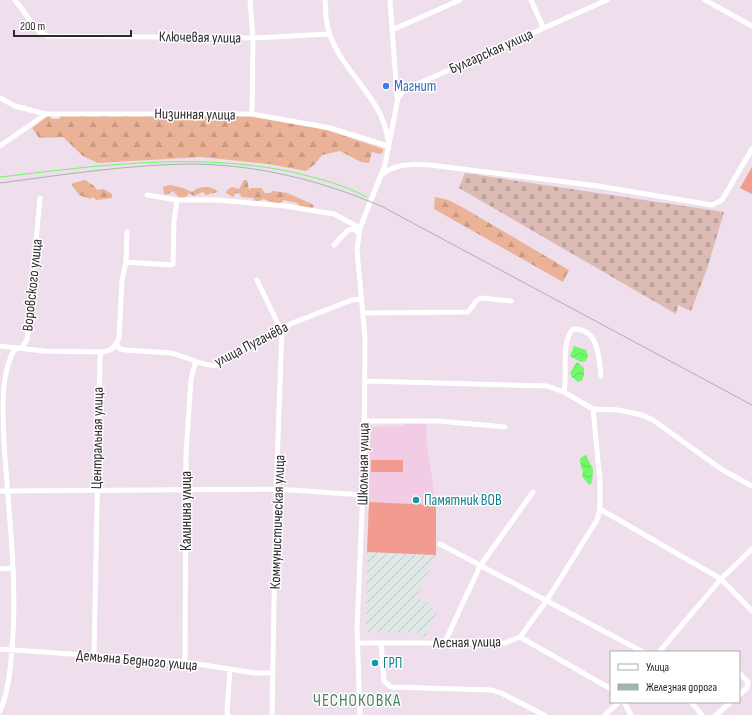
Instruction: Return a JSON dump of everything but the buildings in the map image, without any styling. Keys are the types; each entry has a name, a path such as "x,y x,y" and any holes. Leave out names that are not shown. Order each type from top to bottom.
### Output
{"street":[{"name":"Ключевая улица","path":"15,0 39,32 48,36 253,38 330,34"},
{"path":"250,0 253,38 252,114"},
{"path":"325,0 330,34 349,70 378,108 385,124 388,144"},
{"path":"382,174 398,98 390,0"},
{"path":"392,30 460,0"},
{"path":"531,0 543,28"},
{"name":"Булгарская улица","path":"398,98 404,90 607,0"},
{"path":"705,0 752,26"},
{"name":"Низинная улица","path":"0,98 15,106 46,114 252,114 330,128 388,144"},
{"path":"0,146 46,114"},
{"path":"382,174 394,167 418,164 430,165 591,185 712,205 722,200 752,149"},
{"name":"Школьная улица","path":"360,715 357,644 363,495 365,381 364,313 357,262 360,230 382,174"},
{"path":"147,195 177,200 217,200 286,206 344,217 360,230"},
{"name":"Воровского улица","path":"0,711 10,675 14,625 12,568 1,405 5,368 14,350 22,347 27,340 40,198"},
{"path":"126,262 173,264 174,221 177,200"},
{"path":"334,245 348,230 360,230"},
{"path":"0,346 22,347 44,351 101,352 109,351 116,345 120,323 122,280 126,262 127,232"},
{"path":"257,280 281,329"},
{"path":"364,313 468,312 476,300 480,298 511,301"},
{"name":"улица Пугачёва","path":"116,345 120,349 125,350 172,353 210,366 219,364 245,347 306,317 352,300 362,299"},
{"name":"Коммунистическая улица","path":"272,715 281,329"},
{"path":"564,392 566,383 568,342 573,329 581,330 594,341 599,348 601,376"},
{"name":"Центральная улица","path":"94,656 96,490 101,352"},
{"name":"Калинина улица","path":"185,662 186,489 191,379 195,364 197,362"},
{"path":"365,381 537,384 548,386 564,392 593,409 626,411 654,420 714,465 752,486"},
{"path":"520,637 547,600 597,520 600,509 600,481 593,409"},
{"path":"364,422 439,421 505,427"},
{"path":"0,491 277,489 363,495"},
{"path":"444,644 480,566 533,492"},
{"path":"600,509 721,579 752,611"},
{"path":"440,544 641,651"},
{"path":"660,651 721,579 752,549"},
{"path":"0,569 12,568"},
{"name":"Лесная улица","path":"357,644 505,643 520,637 610,688"},
{"path":"381,643 384,681 390,687 492,690 502,693 544,715"},
{"name":"Демьяна Бедного улица","path":"0,649 185,662 255,673 273,673"},
{"path":"228,715 226,711 230,669"},
{"path":"740,674 748,682 747,688 740,694"},
{"path":"605,715 619,703"},
{"path":"625,703 631,715"},
{"path":"692,703 702,715"},
{"path":"716,715 730,703"}],"shaded area":[{"path":"752,167 752,194 740,188"},
{"path":"405,423 426,424 427,445 436,505 369,502 368,494 371,427 405,426"},
{"path":"371,460 403,460 403,472 371,472"},
{"path":"369,502 436,505 436,555 367,552"},
{"path":"367,552 436,555 417,596 421,600 433,605 430,611 436,614 425,637 419,633 366,632"}],"green space":[{"path":"49,115 52,119 59,119 62,115 242,115 318,127 383,149 383,152 380,154 372,152 369,163 361,162 340,151 322,155 315,164 306,171 269,164 201,157 98,163 83,156 63,137 39,138 32,128"},
{"path":"465,173 724,212 707,269 691,311 678,305 676,314 459,188"},
{"path":"85,180 97,190 104,189 112,194 112,198 96,200 93,197 90,199 79,195 72,185 73,183"},
{"path":"244,180 247,180 249,190 251,188 261,188 265,193 270,193 273,191 287,193 312,204 314,207 309,209 300,207 297,203 284,200 280,204 272,203 264,199 256,202 253,198 241,197 240,194 235,193 233,197 226,193 227,190 232,187 239,189"},
{"path":"170,185 192,192 198,188 209,187 218,192 206,195 203,192 194,196 189,193 187,196 180,199 173,191 167,195 164,194 163,187"},
{"path":"435,197 448,200 462,207 569,270 563,282 434,209"}],"water":[{"path":"574,346 586,350 588,355 586,361 581,362 570,356"},
{"path":"577,362 584,368 582,380 578,382 570,373"},
{"path":"586,455 593,469 592,483 589,485 582,476 583,471 581,468 580,458"}],"waterway":[{"path":"0,177 108,165 215,162 251,165 297,173 318,178 367,197"}],"railway":[{"path":"0,183 117,168 188,164 263,170 287,175 336,189 383,207 752,405"}],"place":[{"name":"Магнит","path":"386,86"},
{"name":"Памятник ВОВ","path":"416,500"},
{"name":"ГРП","path":"375,663"}],"district":[{"name":"ЧЕСНОКОВКА","path":"357,700"}]}
